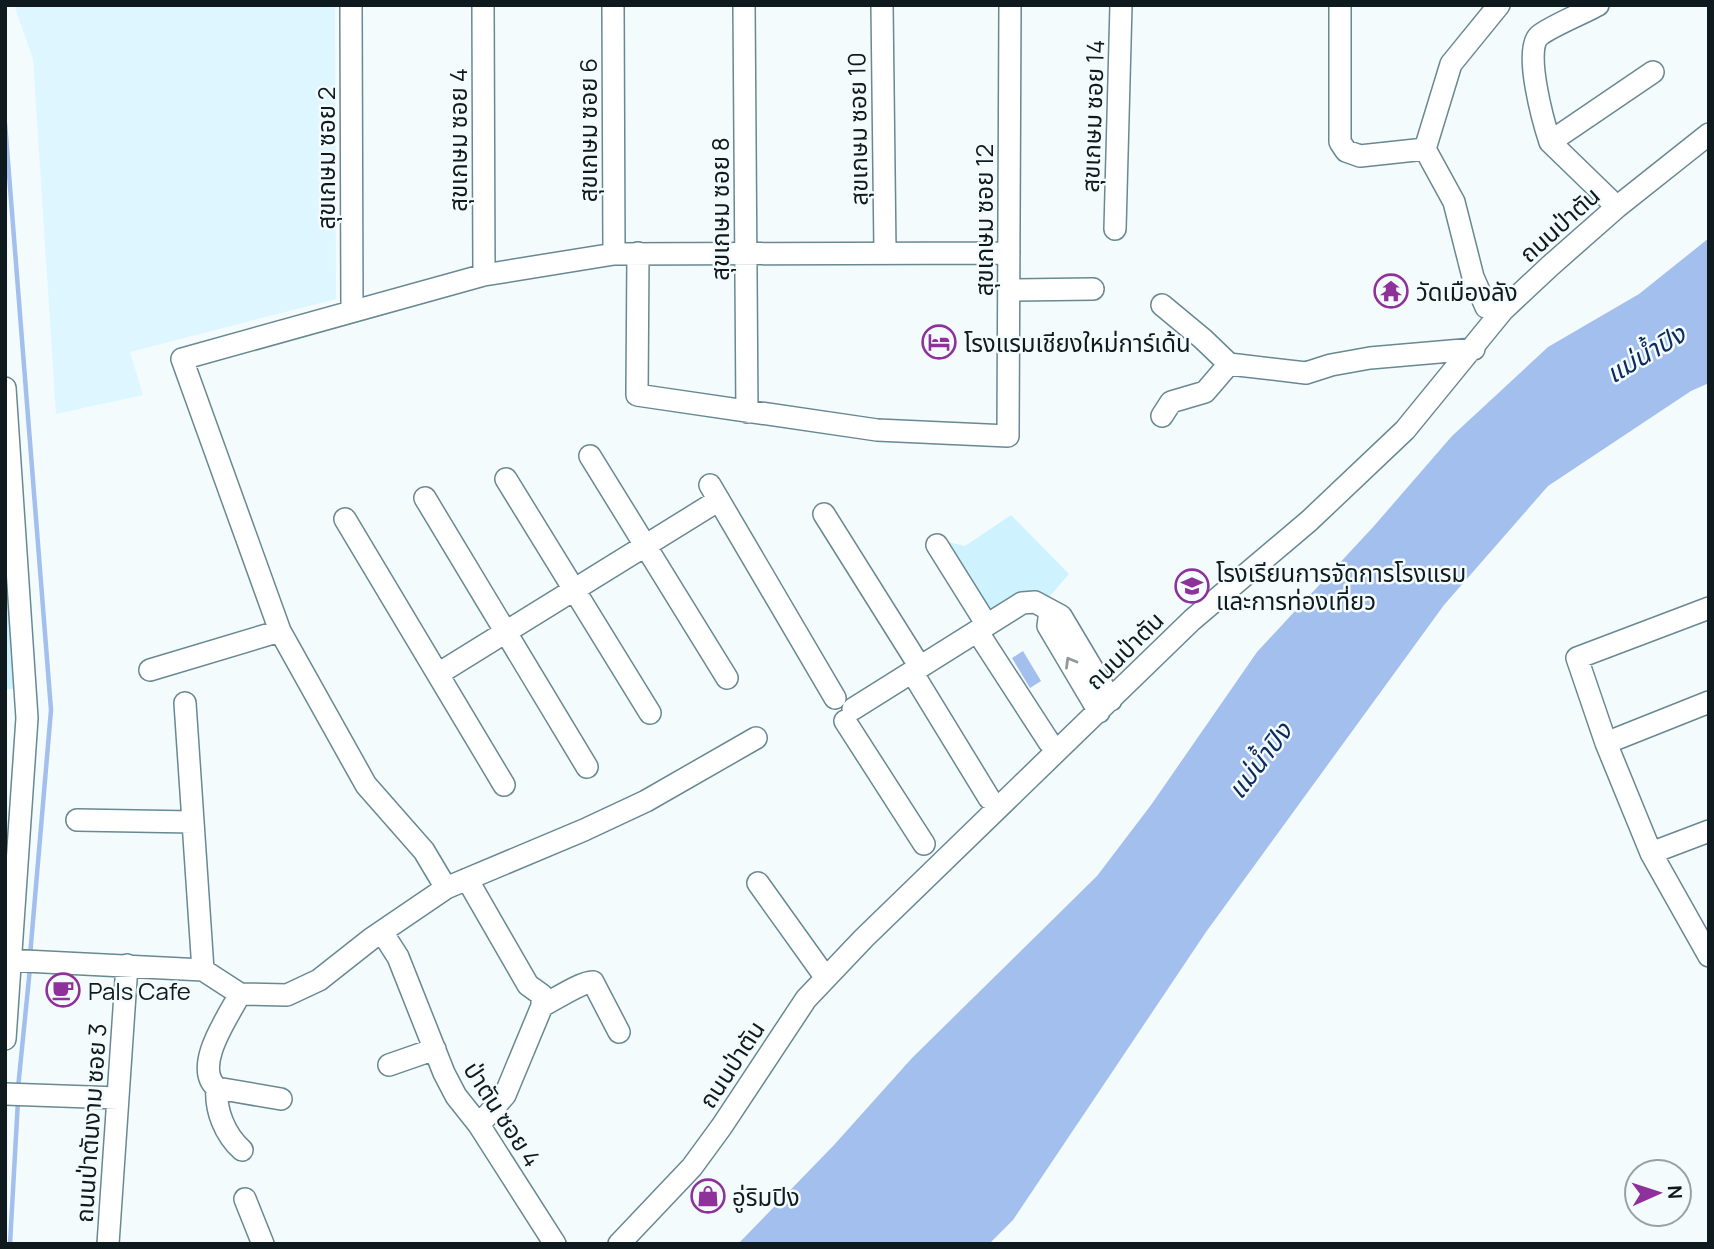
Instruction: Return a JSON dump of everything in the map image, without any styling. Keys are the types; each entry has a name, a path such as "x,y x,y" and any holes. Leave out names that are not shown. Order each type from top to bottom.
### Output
{"street":[{"name":"สุขเกษม ซอย 2","path":"351,5 352,311"},
{"name":"สุขเกษม ซอย 4","path":"483,5 484,275"},
{"name":"สุขเกษม ซอย 6","path":"613,5 614,254"},
{"name":"สุขเกษม ซอย 8","path":"744,5 747,412"},
{"name":"สุขเกษม ซอย 10","path":"882,5 885,253"},
{"name":"สุขเกษม ซอย 12","path":"747,412 877,430 1008,436 1010,5"},
{"name":"สุขเกษม ซอย 14","path":"1115,229 1121,5"},
{"path":"1340,5 1340,142 1346,151 1360,156 1425,149"},
{"path":"1499,5 1451,64 1425,149 1454,202 1473,277 1486,307 1503,310"},
{"path":"1598,5 1538,37 1532,50 1542,118 1550,142 1617,207"},
{"path":"1550,142 1653,72"},
{"name":"ถนนป่าตัน","path":"619,1244 692,1167 806,999 864,938 1192,620 1309,521 1405,430 1474,349 1503,310 1617,207 1709,134"},
{"path":"638,253 637,395 747,412"},
{"path":"446,888 424,851 366,785 281,631 182,359 484,275 614,254 1009,253"},
{"path":"1009,290 1093,289"},
{"path":"1162,304 1229,363 1306,373 1331,365 1370,359 1474,349"},
{"path":"1162,416 1171,401 1205,392 1229,363"},
{"path":"5,388 27,718 5,1038"},
{"path":"590,456 727,678"},
{"path":"506,479 650,713"},
{"path":"438,674 645,545 715,492 925,844"},
{"path":"425,498 587,767"},
{"path":"824,514 989,798"},
{"path":"345,519 504,785"},
{"path":"937,545 1049,742"},
{"path":"844,709 916,670 1022,603 1035,602 1061,616 1105,706"},
{"path":"1708,953 1651,853 1606,743 1577,658 1709,608"},
{"path":"150,670 281,631"},
{"path":"1606,743 1709,702"},
{"path":"185,703 203,970"},
{"path":"9,960 203,970 240,994 287,995 319,980 446,888 646,801 756,738"},
{"path":"77,820 193,822"},
{"path":"1651,853 1709,831"},
{"path":"467,879 528,985 541,995 542,1006 505,1095 479,1125"},
{"path":"758,883 826,978"},
{"name":"ป่าตัน ซอย 4","path":"382,932 398,957 444,1073 456,1096 479,1125 555,1244"},
{"name":"ถนนป่าตันงาม ซอย 3","path":"108,1244 127,965"},
{"path":"542,1006 566,995 584,982 593,982 619,1032"},
{"path":"240,994 211,1052 207,1068 209,1082 217,1088 281,1099"},
{"path":"389,1065 435,1049"},
{"path":"217,1088 220,1115 234,1143 242,1150"},
{"path":"5,1094 118,1098"},
{"path":"245,1199 264,1244"}],"shaded area":[{"path":"14,5 335,5 336,299 130,352 143,395 56,414 33,59"},
{"path":"1011,515 1069,574 1050,596 1026,592 990,614 944,541 965,546"},
{"path":"5,544 16,689 5,689"}],"water":[{"name":"แม่น้ำปิง","path":"1709,238 1709,383 1691,391 1548,486 1444,605 1206,932 1013,1220 989,1244 738,1244 834,1145 912,1058 1097,876 1151,805 1257,652 1374,526 1452,436 1548,347 1639,294"},
{"path":"1023,651 1041,681 1030,688 1012,658"}],"waterway":[{"path":"5,123 51,710 30,956"},
{"path":"18,1088 30,968"},
{"path":"10,1244 18,1100"}],"place":[{"name":"วัดเมืองลัง","path":"1391,291"},
{"name":"โรงแรมเชียงใหม่การ์เด้น","path":"939,342"},
{"name":"โรงเรียนการจัดการโรงแรม และการท่องเที่ยว","path":"1192,586"},
{"name":"Pals Cafe","path":"63,990"},
{"name":"อู่ริมปิง","path":"708,1196"}]}
